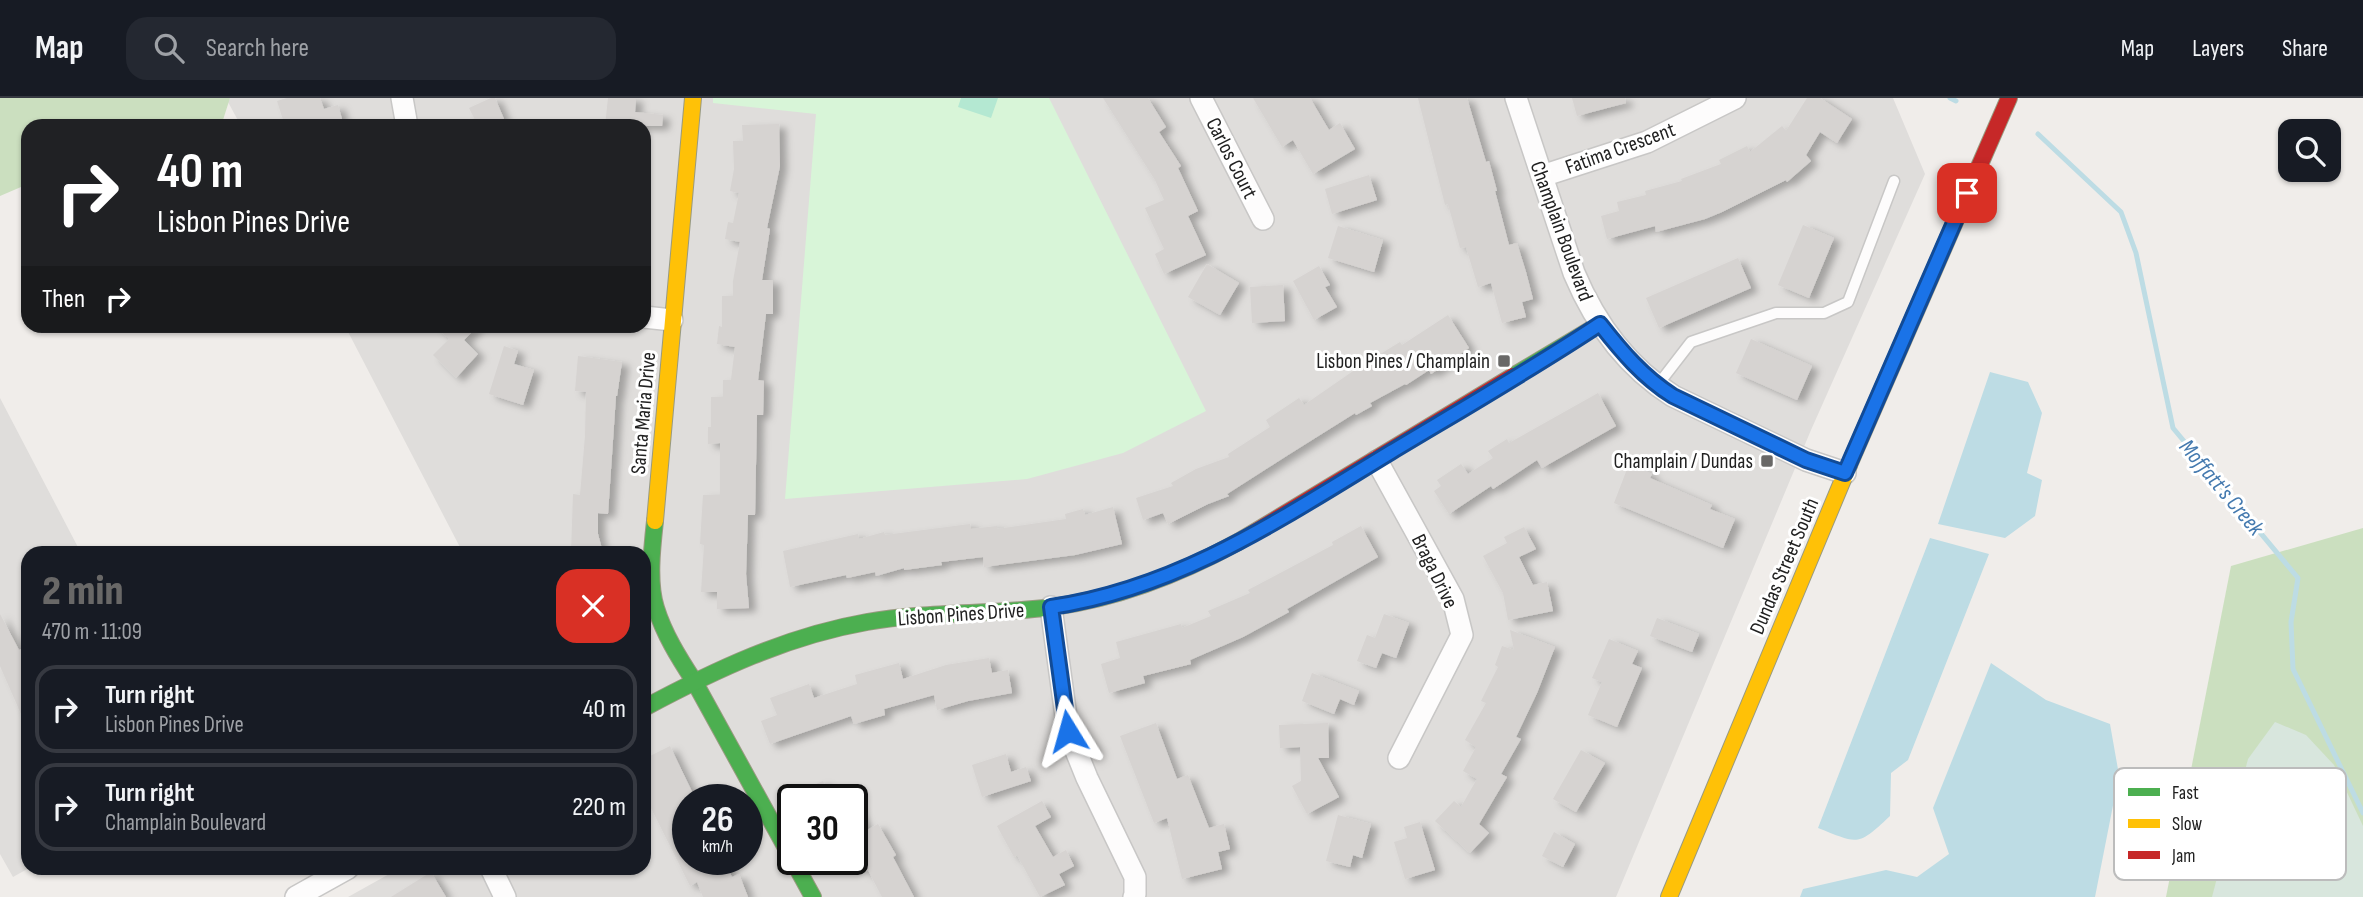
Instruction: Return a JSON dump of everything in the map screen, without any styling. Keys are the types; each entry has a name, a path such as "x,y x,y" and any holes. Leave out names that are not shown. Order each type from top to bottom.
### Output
{"street":[{"path":"402,98 406,119"},
{"name":"Santa Maria Drive","path":"693,98 651,561 655,607 676,652 813,897"},
{"name":"Carlos Court","path":"1201,98 1263,219"},
{"name":"Champlain Boulevard","path":"1516,98 1585,300 1628,359 1657,386 1673,396 1806,460 1845,473"},
{"name":"Fatima Crescent","path":"1542,176 1647,142 1735,98"},
{"name":"Dundas Street South","path":"1669,897 1845,473 2009,98"},
{"path":"651,318 672,320"},
{"name":"Lisbon Pines Drive","path":"651,704 694,681 787,642 864,622 1051,607 1112,595 1181,571 1258,531 1377,461 1600,324"},
{"name":"Braga Drive","path":"1377,461 1453,599 1462,635 1399,758"},
{"path":"1051,607 1068,731 1087,778 1135,877 1133,897"},
{"path":"296,897 335,875"},
{"path":"494,875 505,897"}],"lane":[{"path":"1657,386 1691,342 1776,313 1824,313 1849,302 1894,181"}],"shaded area":[{"path":"230,98 1893,98 1925,174 1811,430 1616,897 348,897 387,875 651,875 651,546 459,546 349,333 651,333 651,119 237,119 228,102"},
{"path":"0,398 77,546 21,546 21,872 13,877 0,854"},
{"path":"2275,722 2306,735 2335,768 2246,768 2248,759"},
{"path":"2346,790 2363,826 2363,897 2212,897 2216,880 2346,880"}],"green space":[{"path":"0,98 230,98 223,119 21,119 21,187 0,196"},
{"path":"713,98 1049,98 1206,411 1123,453 1027,479 785,499 816,114 713,103"},
{"path":"961,98 998,98 991,118 958,107"},
{"path":"2363,528 2363,897 2166,897 2169,880 2346,880 2346,768 2191,768 2231,566"}],"water":[{"path":"1990,372 2028,382 2042,413 2027,473 2042,480 2035,516 2005,538 1938,524"},
{"path":"1930,538 1989,554 1908,760 1891,773 1890,816 1864,838 1857,840 1842,837 1818,828"},
{"path":"1991,663 2046,700 2110,724 2118,768 2114,768 2114,800 2095,897 1800,897 1803,889 1886,870 1917,877 1949,854 1933,808"}],"building":[{"path":"287,98 320,98 324,109 338,105 342,119 283,119 277,101"},
{"path":"495,98 504,119 474,119 469,108"},
{"path":"608,98 636,98 635,112 663,115 662,126 651,126 651,119 606,119"},
{"path":"1103,98 1148,98 1166,127 1159,132 1181,166 1178,168 1198,211 1188,216 1206,255 1164,274 1155,254 1164,249 1145,208 1164,200 1155,180"},
{"path":"1253,98 1310,98 1329,130 1340,123 1355,149 1313,174 1293,140 1282,147"},
{"path":"1418,98 1467,98 1486,162 1489,161 1509,245 1517,243 1526,272 1533,299 1522,302 1526,317 1502,323 1491,283 1478,287 1466,247 1460,248 1448,204 1445,205"},
{"path":"1572,98 1625,98 1626,103 1577,116"},
{"path":"1807,98 1820,98 1852,119 1837,143 1820,132 1806,155 1811,161 1787,182 1786,180 1705,219 1656,232 1655,226 1607,239 1601,216 1619,211 1617,202 1646,195 1645,191 1682,181 1681,179 1721,164 1719,160 1747,146 1750,152 1782,126 1786,131"},
{"path":"779,124 780,166 767,228 770,229 762,280 773,280 773,314 766,314 758,380 764,381 763,415 757,415 755,515 748,515 746,574 749,608 717,609 717,592 701,592 704,545 700,544 703,495 720,495 720,443 708,444 711,397 723,397 723,380 731,380 735,347 717,344 719,326 722,327 722,296 733,296 740,242 725,239 728,222 733,223 739,193 730,191 734,169 733,141 743,141 742,125"},
{"path":"1369,175 1377,200 1332,214 1325,189"},
{"path":"1803,225 1834,238 1809,298 1778,285"},
{"path":"1338,226 1383,240 1374,272 1328,258"},
{"path":"1738,258 1751,288 1659,328 1646,298"},
{"path":"1207,264 1239,283 1220,315 1188,297"},
{"path":"1319,266 1330,285 1325,287 1337,307 1314,320 1293,281"},
{"path":"1283,285 1285,321 1252,323 1250,287"},
{"path":"1448,315 1469,348 1446,364 1431,374 1429,370 1370,403 1372,406 1356,415 1355,413 1288,455 1227,494 1229,496 1168,524 1163,513 1143,520 1136,498 1173,486 1171,483 1196,469 1229,457 1228,454 1270,427 1266,420 1299,398 1304,405 1359,367 1400,342 1402,345"},
{"path":"443,333 471,333 464,340 478,354 456,378 433,355 449,339"},
{"path":"1751,339 1812,366 1797,400 1736,373"},
{"path":"504,346 518,351 514,364 534,370 523,405 489,394"},
{"path":"578,356 622,362 616,396 608,514 598,513 601,546 571,546 573,494 580,495 585,436 586,392 575,391"},
{"path":"1598,393 1616,426 1542,468 1537,460 1449,514 1434,491 1441,486 1437,480 1461,464 1468,474 1493,458 1488,451 1507,439 1509,443"},
{"path":"1629,464 1652,474 1650,478 1712,505 1710,509 1735,519 1723,548 1614,503"},
{"path":"1113,507 1122,544 1075,555 984,567 983,557 941,562 942,565 904,568 876,576 875,572 847,578 846,575 790,587 783,551 858,534 859,539 884,532 885,535 970,524 971,529 997,526 997,529 1066,519 1065,514 1083,509 1085,515"},
{"path":"1361,526 1378,557 1287,609 1289,612 1243,637 1190,660 1191,664 1143,676 1145,683 1109,693 1101,664 1120,658 1116,642 1181,624 1182,628 1211,616 1208,611 1250,593 1248,590 1333,545 1332,542"},
{"path":"1524,527 1536,549 1519,557 1533,585 1547,582 1553,611 1508,620 1503,593 1483,556 1507,543 1504,537"},
{"path":"0,614 19,650 21,649 21,714 0,666"},
{"path":"1384,614 1409,623 1396,658 1382,653 1376,668 1357,661 1367,635 1375,638"},
{"path":"1657,618 1699,634 1692,652 1650,636"},
{"path":"1510,630 1555,647 1516,737 1521,739 1501,774 1507,777 1479,824 1489,833 1470,853 1435,821 1454,801 1461,807 1477,779 1463,771 1476,747 1465,740 1486,703 1481,701 1498,667 1495,665 1502,646 1514,650"},
{"path":"1609,639 1638,651 1632,664 1642,668 1617,727 1588,715 1602,682 1592,678"},
{"path":"989,658 992,673 1008,670 1012,693 937,710 934,695 884,709 885,715 854,724 851,716 770,744 761,721 777,715 770,698 809,684 814,698 857,684 855,675 899,663 903,679 946,665"},
{"path":"1312,673 1359,691 1354,705 1340,699 1334,714 1302,701"},
{"path":"1156,723 1177,779 1188,775 1209,828 1224,824 1230,849 1218,852 1222,869 1182,879 1167,818 1154,823 1120,736"},
{"path":"1328,723 1329,758 1318,758 1339,797 1307,814 1292,786 1301,781 1300,747 1280,748 1279,725"},
{"path":"670,746 688,784 672,784 672,850 651,808 651,756"},
{"path":"1581,750 1605,763 1576,812 1553,799"},
{"path":"1006,754 1011,772 1026,767 1031,781 982,797 972,765"},
{"path":"1042,801 1051,817 1035,826 1053,857 1066,850 1074,866 1059,874 1065,885 1040,897 997,826"},
{"path":"1338,815 1371,824 1362,858 1353,855 1350,867 1326,861"},
{"path":"1420,822 1435,870 1405,879 1394,842 1407,838 1404,827"},
{"path":"878,824 896,855 893,857 914,897 882,897 868,870 868,829"},
{"path":"1554,832 1575,844 1563,867 1542,856"},
{"path":"426,875 433,875 446,897 391,897"},
{"path":"684,875 739,875 748,897 703,897 697,882 690,886"}],"waterway":[{"name":"Moffatt's Creek","path":"1950,98 1956,101"},
{"name":"Moffatt's Creek","path":"2038,134 2121,212 2136,253 2173,428 2298,578 2291,622 2293,669 2341,768"},
{"name":"Moffatt's Creek","path":"2346,778 2363,813"}],"traffic: fast":[{"path":"1513,376 1600,324"},
{"path":"655,521 652,588 663,627 813,897"},
{"path":"651,704 752,656 808,636 890,619 1053,607 1101,598 1171,574 1238,542"}],"traffic: slow":[{"path":"655,521 693,98"},
{"path":"1669,897 1849,465"}],"traffic: jam":[{"path":"1849,465 2009,98"},
{"path":"1238,542 1513,376"}],"place":[{"name":"Lisbon Pines / Champlain","path":"1504,361"},
{"name":"Champlain / Dundas","path":"1767,461"}],"route":[{"path":"1068,731 1051,607 1112,595 1212,557 1377,461 1600,324 1628,359 1657,386 1673,396 1806,460 1845,473 1967,193"}]}
